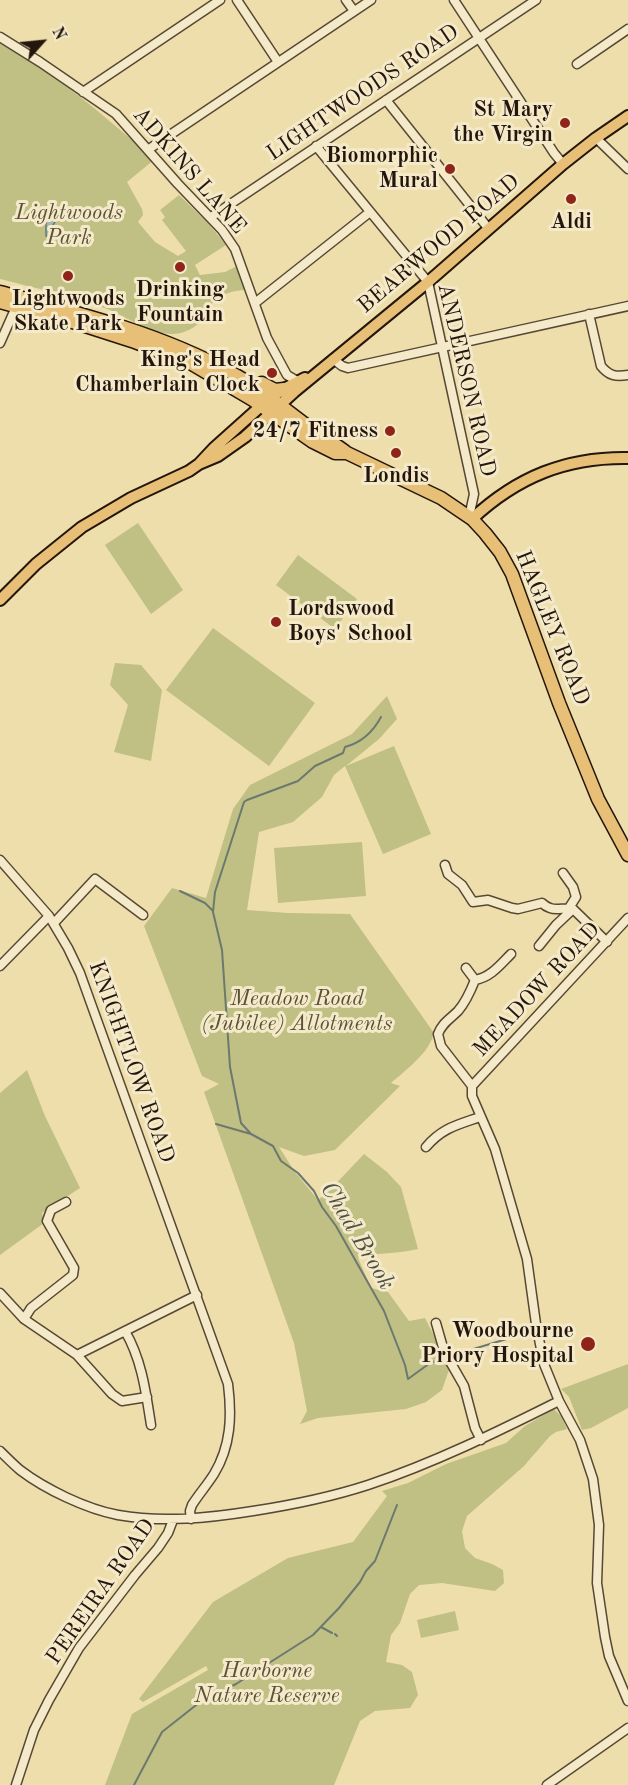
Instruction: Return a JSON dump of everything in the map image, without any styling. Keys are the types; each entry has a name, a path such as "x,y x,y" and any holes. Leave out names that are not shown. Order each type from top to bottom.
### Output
{"highway":[{"path":"0,292 16,302 192,364 270,404"},
{"path":"0,302 16,302 79,314 196,354 230,372 270,404"},
{"path":"230,372 254,379 270,388 284,388"},
{"name":"HAGLEY ROAD","path":"270,404 313,442 335,453 347,453 441,498 471,518 495,546 512,574 559,703 598,799 628,855"}],"main road":[{"name":"BEARWOOD ROAD","path":"270,404 284,388 333,358 428,282 563,164 628,116"},
{"name":"BEARWOOD ROAD","path":"270,404 313,378 333,358"},
{"path":"0,600 36,564 82,527 132,498 189,471 270,404"},
{"path":"471,518 504,492 552,468 593,459 628,458"}],"street":[{"path":"84,92 220,0"},
{"path":"237,0 278,62"},
{"path":"346,0 354,11"},
{"path":"149,149 371,0"},
{"path":"454,0 563,164"},
{"name":"LIGHTWOODS ROAD","path":"210,217 536,0"},
{"path":"577,64 628,29"},
{"name":"ADKINS LANE","path":"0,37 116,114 222,230 235,249 270,343 287,375 297,381"},
{"path":"386,100 488,228"},
{"path":"596,138 628,170"},
{"name":"ANDERSON ROAD","path":"316,146 428,282 474,494 471,518"},
{"path":"255,303 370,212"},
{"path":"0,343 16,302"},
{"path":"333,358 348,368 628,306"},
{"path":"590,314 601,366 617,377 628,375"},
{"name":"KNIGHTLOW ROAD","path":"0,860 51,919 80,973 228,1384 231,1425 223,1455 214,1473 192,1505 191,1519"},
{"path":"445,866 448,874 462,885 473,902 488,900 519,909 542,903 556,910 571,908"},
{"path":"540,946 571,908 576,897 573,887 563,873"},
{"path":"0,966 98,875 143,915"},
{"path":"571,908 607,942"},
{"name":"MEADOW ROAD","path":"472,1086 628,918"},
{"path":"475,980 490,975 511,954"},
{"path":"466,968 475,980"},
{"path":"475,980 459,1010 444,1023 438,1034 441,1046 472,1086 472,1096 495,1149 527,1259 544,1364 559,1401 580,1440 593,1479 599,1525 597,1582 605,1637 609,1656 628,1701"},
{"path":"426,1147 436,1135 443,1131 480,1117"},
{"path":"24,1319 31,1308 73,1275 74,1268 46,1221 51,1210 66,1202"},
{"path":"0,1293 24,1319 77,1355 112,1394 122,1401 147,1398"},
{"path":"77,1355 197,1294"},
{"path":"436,1323 444,1351 464,1386 475,1428 481,1440"},
{"path":"125,1331 138,1361 151,1425"},
{"path":"0,1451 20,1470 81,1503 116,1515 173,1520 191,1519 243,1513 323,1498 368,1485 481,1440 559,1401"},
{"name":"PEREIRA ROAD","path":"16,1785 34,1730 73,1658 158,1548 173,1520"},
{"path":"547,1785 628,1728"}],"green space":[{"name":"Lightwoods Park","path":"0,43 67,87 155,159 127,182 142,209 143,215 138,222 155,242 178,256 186,251 162,220 165,217 160,210 179,195 207,222 226,245 195,265 200,275 225,272 237,266 245,290 223,296 205,309 200,322 189,330 172,334 146,328 107,309 81,300 0,279"},
{"path":"138,523 183,590 151,614 105,545"},
{"path":"298,555 357,599 335,629 276,585"},
{"path":"213,628 315,703 269,766 166,690"},
{"path":"115,663 141,665 162,690 151,761 114,752 128,705 110,685"},
{"name":"Meadow Road (Jubilee) Allotments","path":"387,696 397,719 379,739 346,766 394,746 431,834 383,854 345,766 334,775 322,797 293,822 259,832 247,910 350,914 434,1033 422,1054 391,1083 400,1086 335,1150 304,1156 279,1147 295,1172 318,1200 364,1154 387,1172 401,1187 418,1249 358,1258 371,1288 388,1292 409,1321 425,1318 450,1367 442,1390 426,1402 406,1409 318,1418 300,1424 307,1411 294,1343 204,1092 219,1084 202,1076 144,926 172,888 206,898 233,809 250,785 352,734"},
{"path":"362,842 366,896 278,903 274,848"},
{"path":"27,1070 45,1116 80,1188 42,1213 44,1223 0,1255 0,1093"},
{"path":"628,1364 628,1408 591,1428 582,1430 569,1397 561,1389"},
{"name":"Harborne Nature Reserve","path":"554,1409 561,1416 567,1429 550,1436 524,1466 467,1516 462,1531 465,1548 475,1558 503,1570 504,1583 495,1591 442,1583 419,1585 410,1594 400,1623 391,1635 386,1662 402,1665 412,1672 418,1695 410,1708 375,1711 360,1721 334,1785 105,1785 132,1714 208,1670 206,1666 143,1702 139,1699 213,1602 288,1558 353,1542 387,1496 382,1491 408,1483 446,1464 506,1443 525,1426"},
{"path":"455,1611 459,1630 421,1638 417,1620"}],"water":[{"path":"50,206 56,209 57,216 49,237 46,236 46,225"}],"waterway":[{"name":"Chad Brook","path":"381,717 366,736 345,747 343,753 315,766 298,781 244,802 215,892 213,912 222,950 230,1067 241,1123 251,1134 273,1146 281,1161 298,1173 314,1191 384,1311 405,1365 408,1379 430,1363 444,1358"},
{"path":"180,891 205,903 213,911"},
{"path":"216,1124 251,1134"},
{"path":"450,1356 510,1338"},
{"name":"Chad Brook","path":"134,1785 162,1732 200,1702 236,1684 313,1635 339,1608 375,1561 397,1505"},
{"path":"321,1627 332,1633"}],"place":[{"name":"St Mary the Virgin","path":"565,123"},
{"name":"Biomorphic Mural","path":"450,169"},
{"name":"Aldi","path":"571,199"},
{"name":"Drinking Fountain","path":"180,267"},
{"name":"Lightwoods Skate Park","path":"68,276"},
{"name":"King's Head Chamberlain Clock","path":"272,373"},
{"name":"24/7 Fitness","path":"390,431"},
{"name":"Londis","path":"396,453"},
{"name":"Lordswood Boys' School","path":"276,622"},
{"name":"Woodbourne Priory Hospital","path":"588,1344"}]}
